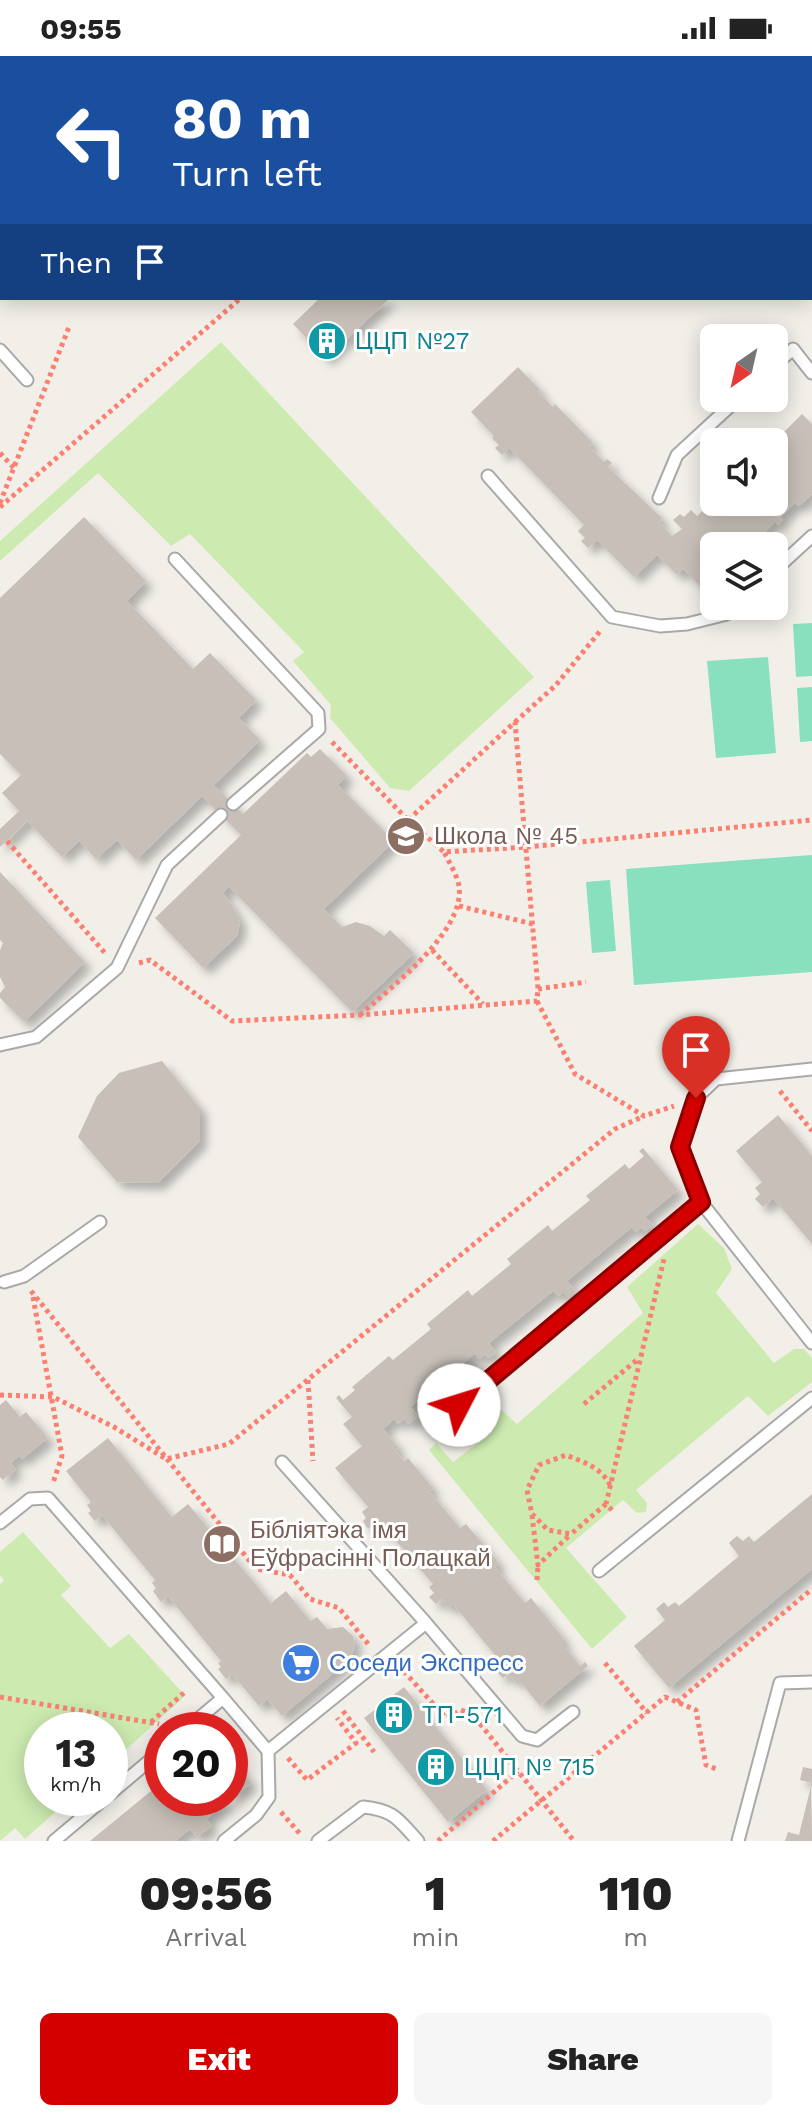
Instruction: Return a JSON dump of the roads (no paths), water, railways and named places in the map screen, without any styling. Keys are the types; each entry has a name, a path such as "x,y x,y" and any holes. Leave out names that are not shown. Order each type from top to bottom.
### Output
{"lane":[{"path":"788,353 793,349 812,373"},
{"path":"0,350 27,380"},
{"path":"659,498 677,455 724,412"},
{"path":"488,476 612,617 660,626 703,620"},
{"path":"788,558 812,536"},
{"path":"175,559 318,713 319,729 233,804"},
{"path":"0,1045 36,1037 117,968 167,865 221,815"},
{"path":"812,1069 716,1079 696,1098 680,1147 701,1202 812,1343"},
{"path":"437,1424 701,1202"},
{"path":"1,1279 24,1276 100,1222"},
{"path":"599,1571 812,1398"},
{"path":"282,1462 522,1736 537,1740 573,1712"},
{"path":"0,1523 30,1499 48,1498 268,1751 269,1797 256,1815 224,1841"},
{"path":"268,1751 426,1623"},
{"path":"738,1841 780,1683 812,1682"},
{"path":"206,1712 223,1698"},
{"path":"128,1779 144,1765"},
{"path":"318,1841 363,1807 383,1809 401,1822 418,1841"},
{"path":"54,1841 84,1816"}],"place":[{"name":"ЦЦП №27","path":"327,341"},
{"name":"Школа № 45","path":"406,836"},
{"name":"Бібліятэка імя Еўфрасінні Полацкай","path":"222,1544"},
{"name":"Соседи Экспресс","path":"301,1663"},
{"name":"ТП-571","path":"394,1715"},
{"name":"ЦЦП № 715","path":"436,1767"}]}
